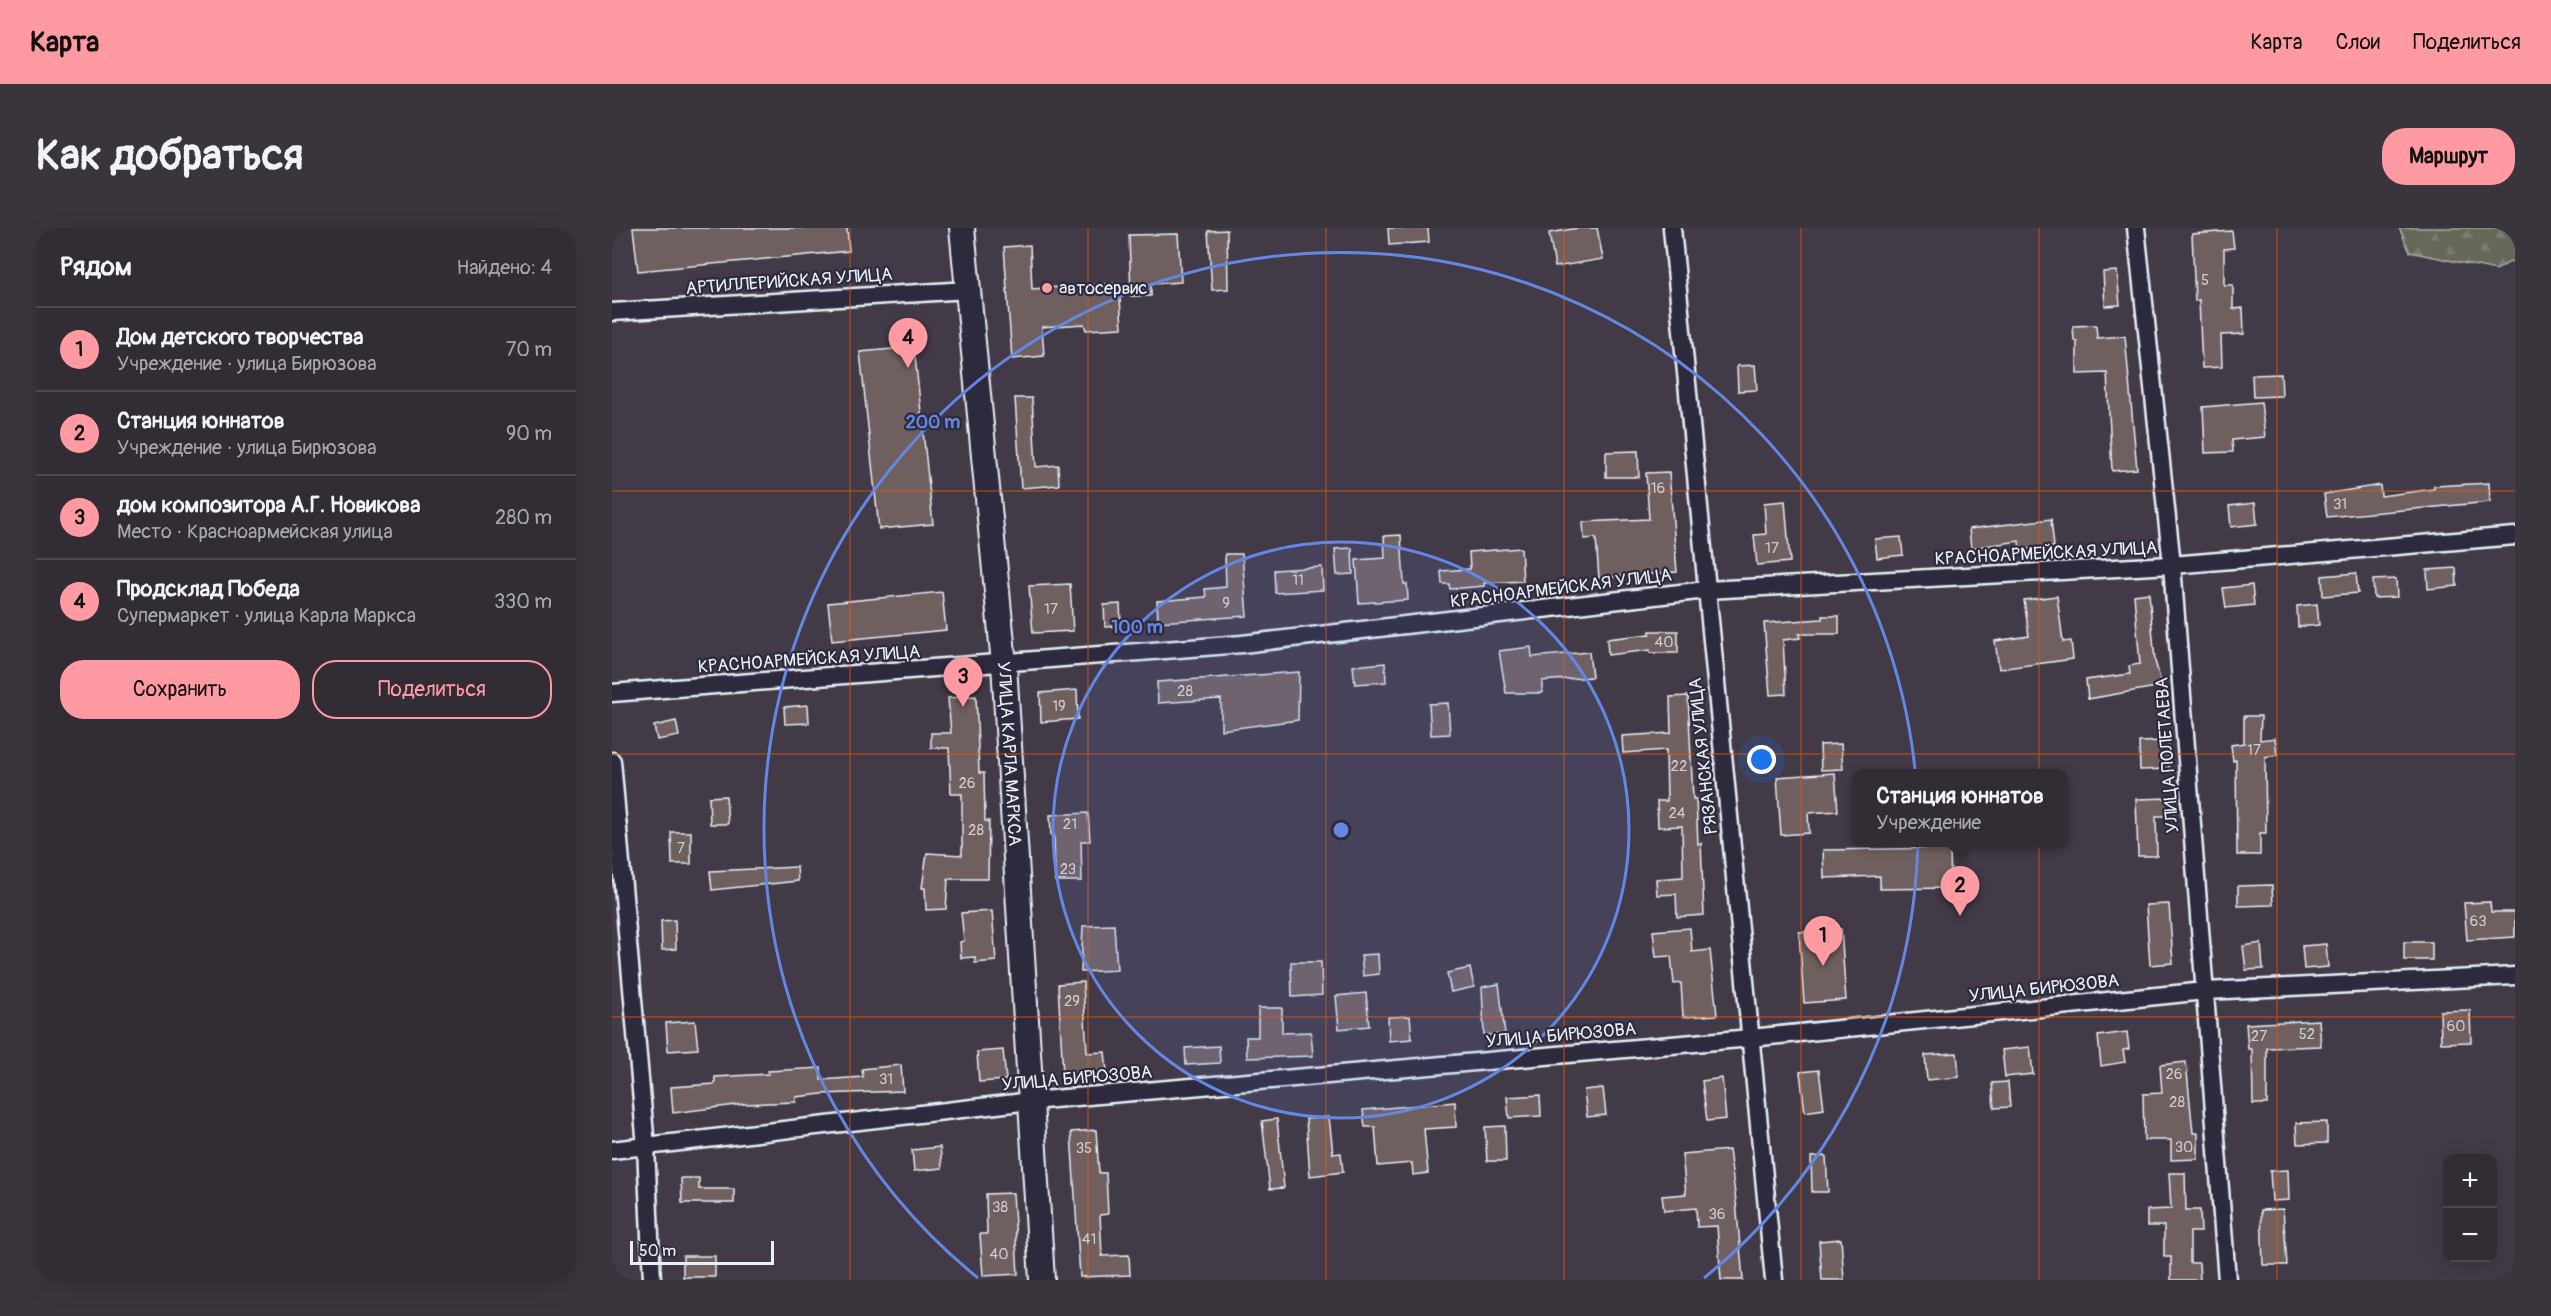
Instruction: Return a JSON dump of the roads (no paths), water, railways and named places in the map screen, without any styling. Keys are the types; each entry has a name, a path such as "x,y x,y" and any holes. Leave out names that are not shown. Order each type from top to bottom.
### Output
{"main road":[{"name":"УЛИЦА КАРЛА МАРКСА","path":"962,228 1004,664 1042,1280"}],"street":[{"name":"РЯЗАНСКАЯ УЛИЦА","path":"1672,228 1774,1280"},
{"name":"УЛИЦА ПОЛЕТАЕВА","path":"2136,228 2172,565 2227,1280"},
{"name":"АРТИЛЛЕРИЙСКАЯ УЛИЦА","path":"612,312 968,290"},
{"name":"КРАСНОАРМЕЙСКАЯ УЛИЦА","path":"612,693 1242,644 1706,590 2172,565 2515,536"},
{"path":"612,761 646,1147 651,1280"},
{"name":"УЛИЦА БИРЮЗОВА","path":"612,1150 1031,1101 1751,1038 2205,991 2515,976"}],"place":[{"name":"автосервис","path":"1047,288"},
{"name":"Продсклад Победа","path":"908,368"},
{"name":"дом композитора А.Г. Новикова","path":"963,707"},
{"name":"Станция юннатов","path":"1960,916"},
{"name":"Дом детского творчества","path":"1823,966"}]}
